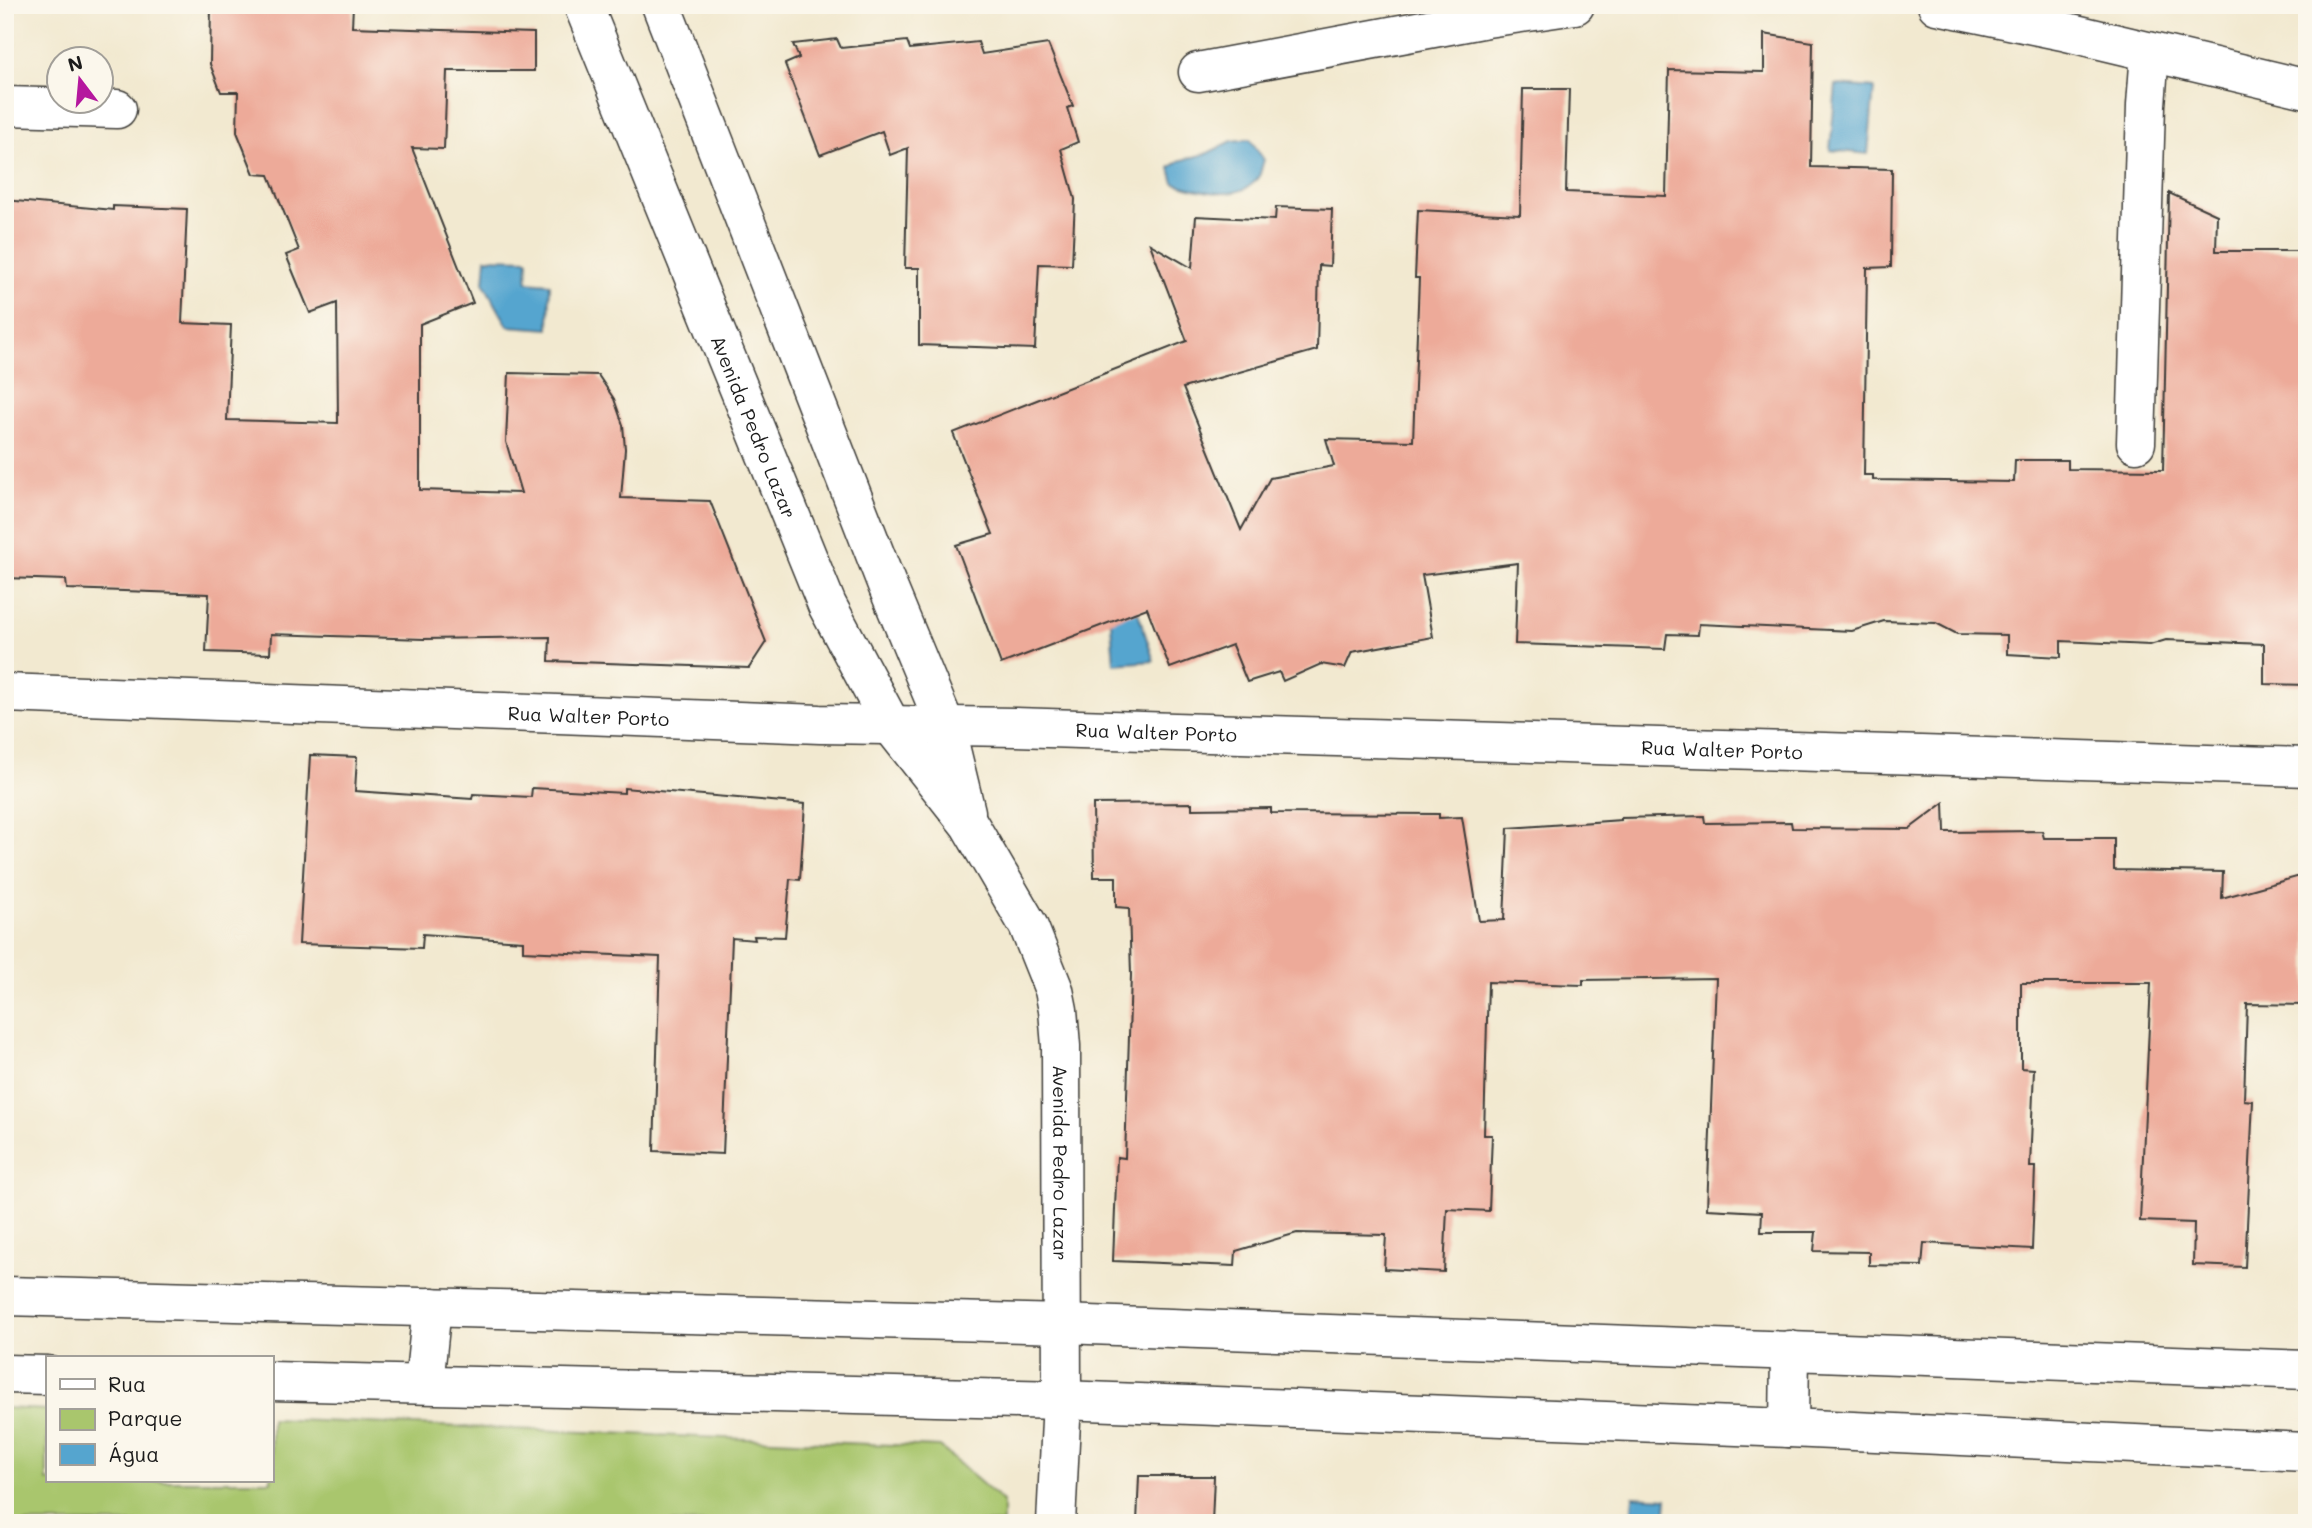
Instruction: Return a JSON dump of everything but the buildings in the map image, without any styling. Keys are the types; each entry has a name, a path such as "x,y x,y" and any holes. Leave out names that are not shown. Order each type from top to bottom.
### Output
{"street":[{"name":"Avenida Pedro Lazar","path":"583,5 827,605 891,725 969,824 1028,925 1049,974 1058,1010 1061,1059 1062,1400 1056,1523"},
{"name":"Avenida Pedro Lazar","path":"661,5 887,585 945,725 969,824"},
{"path":"1198,72 1487,18 1575,5"},
{"path":"1937,5 2070,19 2150,52 2307,89"},
{"path":"2136,443 2146,105 2150,52"},
{"path":"5,106 117,109"},
{"name":"Rua Walter Porto","path":"5,693 891,725 2307,766"},
{"path":"5,1296 1062,1324 2307,1370"},
{"path":"424,1384 432,1307"},
{"path":"1789,1428 1790,1350"},
{"path":"5,1374 46,1375"},
{"path":"273,1381 1062,1400 1789,1428 2307,1452"}],"green space":[{"path":"5,1408 46,1410 46,1482 273,1482 273,1419 940,1447 1003,1502 1003,1523 5,1523"}],"water":[{"path":"1836,85 1874,88 1868,154 1830,150"},
{"path":"1250,139 1264,160 1259,176 1251,185 1231,193 1219,193 1174,183 1170,168 1179,161 1208,153 1232,141"},
{"path":"486,258 528,259 527,282 550,284 549,329 508,326 484,284"},
{"path":"1108,583 1129,585 1154,661 1114,664"},
{"path":"1633,1496 1667,1498 1665,1523 1631,1523"}]}
